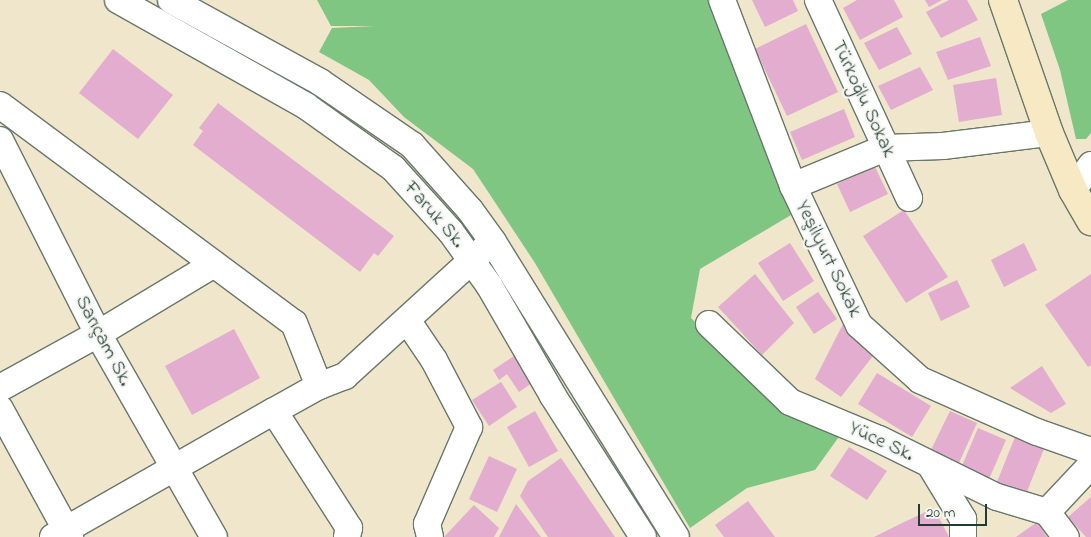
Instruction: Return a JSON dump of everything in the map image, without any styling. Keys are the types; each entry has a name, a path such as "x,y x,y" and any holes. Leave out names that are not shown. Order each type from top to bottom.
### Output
{"street":[{"name":"Faruk Sk.","path":"118,0 306,106 393,168 471,258 490,285 601,476 643,537"},
{"path":"171,0 320,82 412,145 470,210 493,242 676,537"},
{"name":"Yeşilyurt Sokak","path":"722,0 793,186 859,325 920,380 1037,432 1091,451"},
{"name":"Türkoğlu Sokak","path":"818,0 885,148 910,198"},
{"path":"1003,0 1049,133 1082,182 1091,221"},
{"path":"0,105 294,323 319,386"},
{"path":"793,186 885,148 943,146 1049,133"},
{"name":"Sarıçam Sk.","path":"0,140 98,334 214,537"},
{"path":"393,168 412,145"},
{"path":"1082,182 1091,165"},
{"path":"0,409 63,534 274,411 319,386 345,376 407,320 471,258 493,242"},
{"path":"0,388 98,334 214,264"},
{"path":"407,320 434,360 469,426 427,524 430,537"},
{"name":"Yüce Sk.","path":"709,324 790,402 879,439 932,468 997,497 1047,512"},
{"path":"274,411 350,528 347,537"},
{"path":"1066,537 1047,512 1091,466"},
{"path":"932,468 963,519 963,537"}],"green space":[{"path":"317,0 713,0 791,215 700,269 691,318 779,402 841,434 815,470 747,488 690,528 535,263 473,169 404,117 369,80 319,52 332,28 375,26 331,26"},
{"path":"1068,0 1091,0 1091,133 1086,139 1076,139 1060,70 1041,14"}],"building":[{"path":"752,0 793,0 798,11 765,27"},
{"path":"857,0 894,0 903,17 860,40 843,8"},
{"path":"925,0 942,0 929,7"},
{"path":"949,0 967,0 978,20 941,38 926,12"},
{"path":"806,24 838,92 787,116 755,49"},
{"path":"897,27 912,54 879,70 864,43"},
{"path":"980,37 991,66 948,80 936,52"},
{"path":"113,49 173,95 138,139 79,93"},
{"path":"920,67 933,90 891,110 878,86"},
{"path":"996,78 1002,115 959,122 953,85"},
{"path":"218,103 394,236 378,256 374,253 360,272 193,145 203,131 199,128"},
{"path":"844,109 855,137 802,160 790,132"},
{"path":"875,167 888,194 850,212 837,184"},
{"path":"904,210 948,277 906,303 863,236"},
{"path":"790,243 814,281 783,301 758,263"},
{"path":"1024,243 1037,270 1004,287 991,260"},
{"path":"755,274 794,323 762,355 718,307"},
{"path":"1091,274 1091,365 1088,367 1045,305"},
{"path":"957,280 970,307 941,321 928,293"},
{"path":"818,292 837,319 814,334 796,307"},
{"path":"843,324 876,352 841,397 815,379"},
{"path":"234,329 260,378 192,415 165,366"},
{"path":"514,356 532,383 519,392 507,374 499,380 493,370"},
{"path":"1042,366 1066,404 1051,413 1010,388"},
{"path":"877,373 931,406 912,437 858,404"},
{"path":"501,382 517,407 489,426 472,400"},
{"path":"535,411 558,451 529,467 507,427"},
{"path":"950,411 977,423 958,465 930,452"},
{"path":"978,428 1006,440 989,479 961,468"},
{"path":"1015,437 1044,449 1026,494 997,482"},
{"path":"849,447 887,471 867,500 830,476"},
{"path":"489,456 517,469 497,512 469,499"},
{"path":"561,458 615,537 548,537 520,496 528,481"},
{"path":"1091,497 1091,537 1086,537 1068,517"},
{"path":"748,501 775,537 724,537 715,525"},
{"path":"516,504 541,537 499,537"},
{"path":"474,505 499,528 494,537 444,537"},
{"path":"934,508 949,537 874,537 898,525"},
{"path":"1037,522 1047,537 1016,537"}]}
